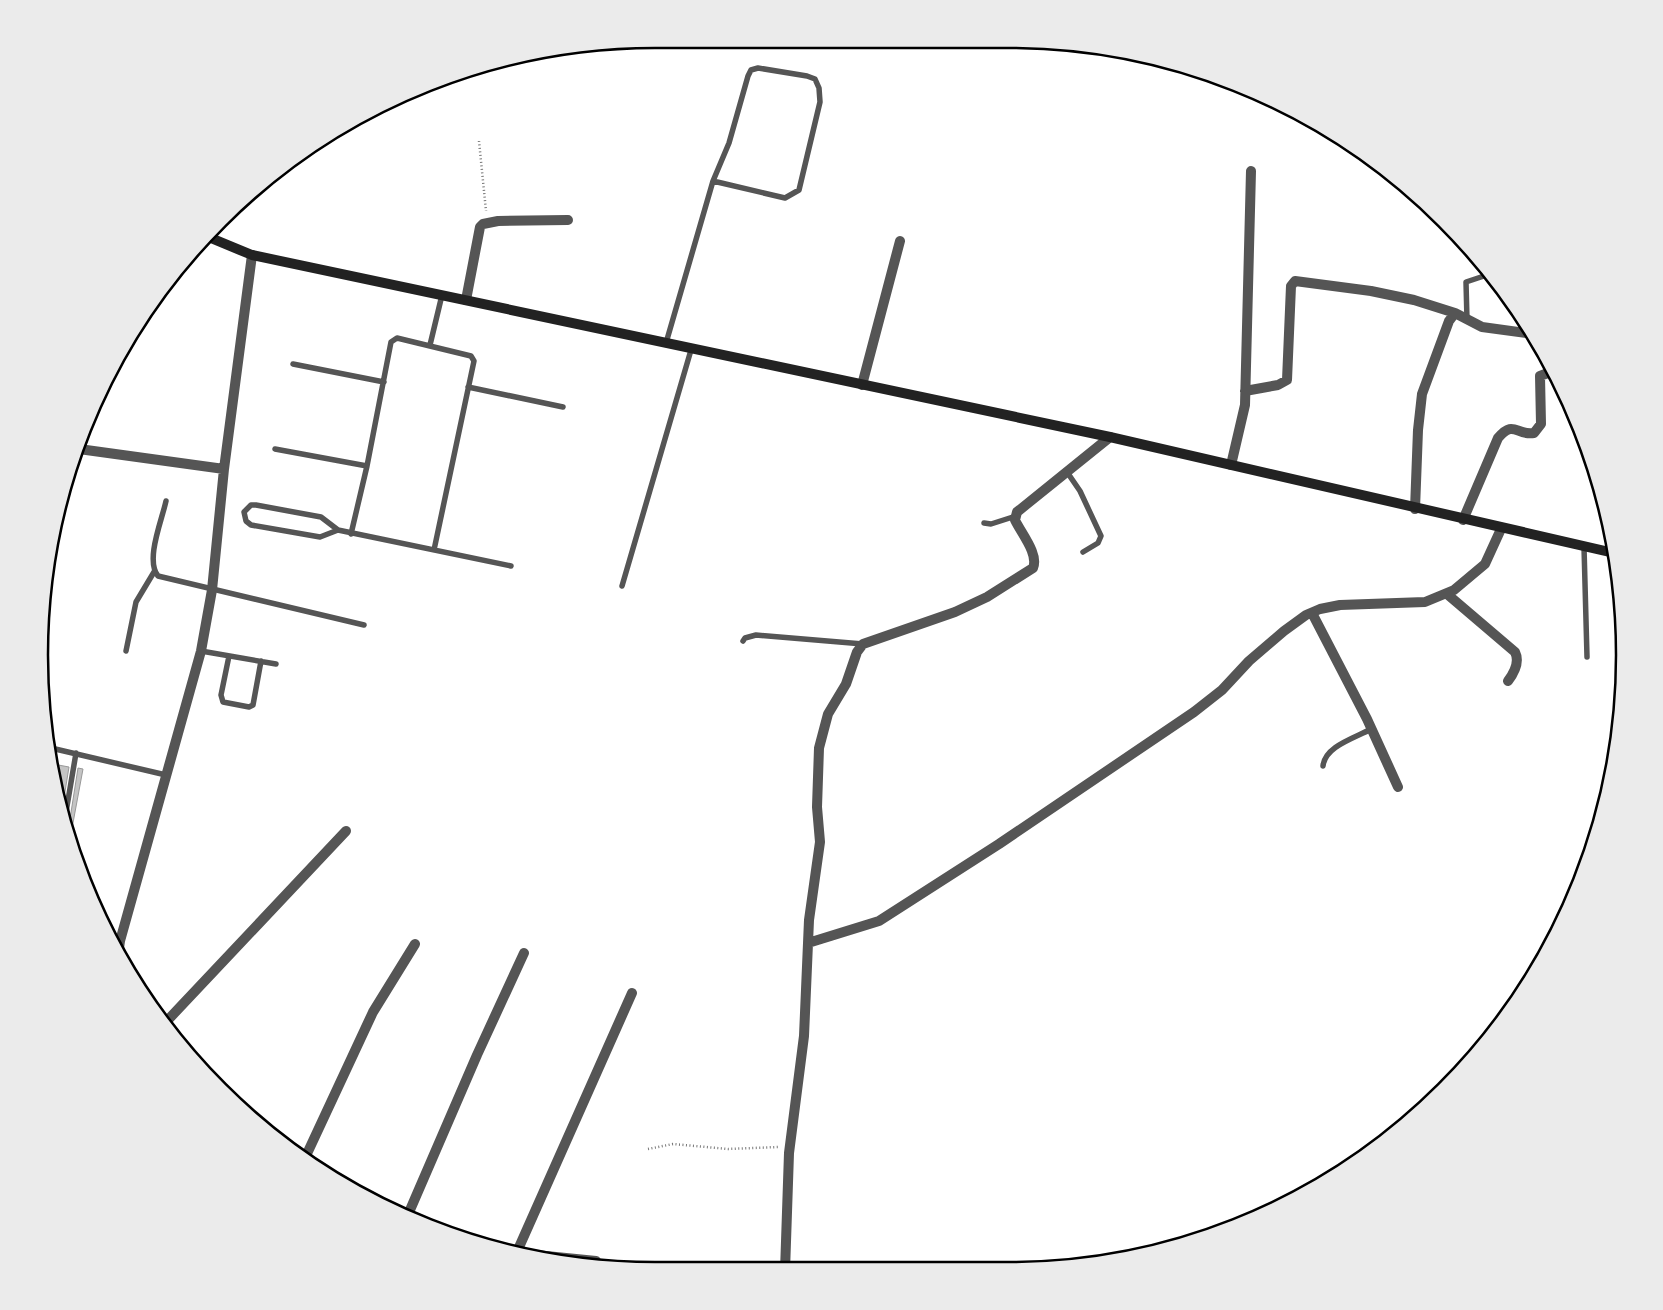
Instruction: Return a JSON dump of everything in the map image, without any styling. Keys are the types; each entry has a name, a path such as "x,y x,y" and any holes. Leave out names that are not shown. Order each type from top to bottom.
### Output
{"street":[{"path":"1231,465 1245,405 1251,171"},
{"path":"466,300 480,227 486,222 568,220"},
{"path":"212,239 252,255 666,343 691,350 1110,437 1501,529 1606,551"},
{"path":"862,385 900,241"},
{"path":"117,937 201,651 212,590 224,469 252,255"},
{"path":"1245,391 1278,385 1287,380 1291,286 1295,281 1371,291 1414,300 1455,313 1482,327 1523,333"},
{"path":"1415,509 1422,394 1449,321 1455,313"},
{"path":"1463,520 1498,438 1505,429 1510,428 1528,434 1534,433 1541,424 1540,376 1546,374"},
{"path":"785,1262 790,1147 804,1036 809,920 820,842 817,807 819,748 828,714 846,684 857,652 862,644 955,612 986,597 1033,568 1034,560 1032,553 1017,524 1017,512 1110,437"},
{"path":"84,450 224,469"},
{"path":"808,943 879,921 1006,839 1194,712 1222,690 1249,661 1284,631 1312,612 1340,605 1425,602 1447,594 1479,571 1501,529"},
{"path":"1447,594 1515,652 1518,657 1508,681"},
{"path":"1312,612 1372,729 1398,787"},
{"path":"169,1019 346,830"},
{"path":"307,1153 373,1012 415,944"},
{"path":"410,1210 477,1055 524,953"},
{"path":"519,1247 632,993"}],"lane":[{"path":"666,343 713,181 729,143 737,108 751,70 758,68 807,76 817,82 820,102 799,190 791,196 778,198 713,181"},
{"path":"1466,320 1466,282 1483,276"},
{"path":"430,345 442,295"},
{"path":"351,534 367,466 392,339 397,338 430,345 474,358 434,550"},
{"path":"622,586 691,350"},
{"path":"293,364 384,382"},
{"path":"468,387 564,407"},
{"path":"275,449 367,466"},
{"path":"1067,472 1080,490 1101,536 1098,543 1083,552"},
{"path":"166,501 152,558 154,572 158,576 364,625"},
{"path":"338,530 320,537 251,525 246,521 244,512 250,506 256,505 321,517 338,530 351,534 511,566"},
{"path":"984,523 991,524 1016,516"},
{"path":"1584,547 1587,657"},
{"path":"126,651 136,602 154,572"},
{"path":"743,641 745,638 756,635 862,644"},
{"path":"201,651 276,664"},
{"path":"229,656 222,698 223,702 232,704 249,707 253,705 261,662"},
{"path":"1323,766 1324,759 1329,751 1372,729"},
{"path":"55,749 166,775"},
{"path":"67,807 76,753"}],"path":[{"path":"479,141 486,222"},
{"path":"648,1149 673,1144 728,1149 790,1147"}],"building":[{"path":"58,765 69,767 64,796"},
{"path":"78,768 83,769 72,826 70,818"}]}
